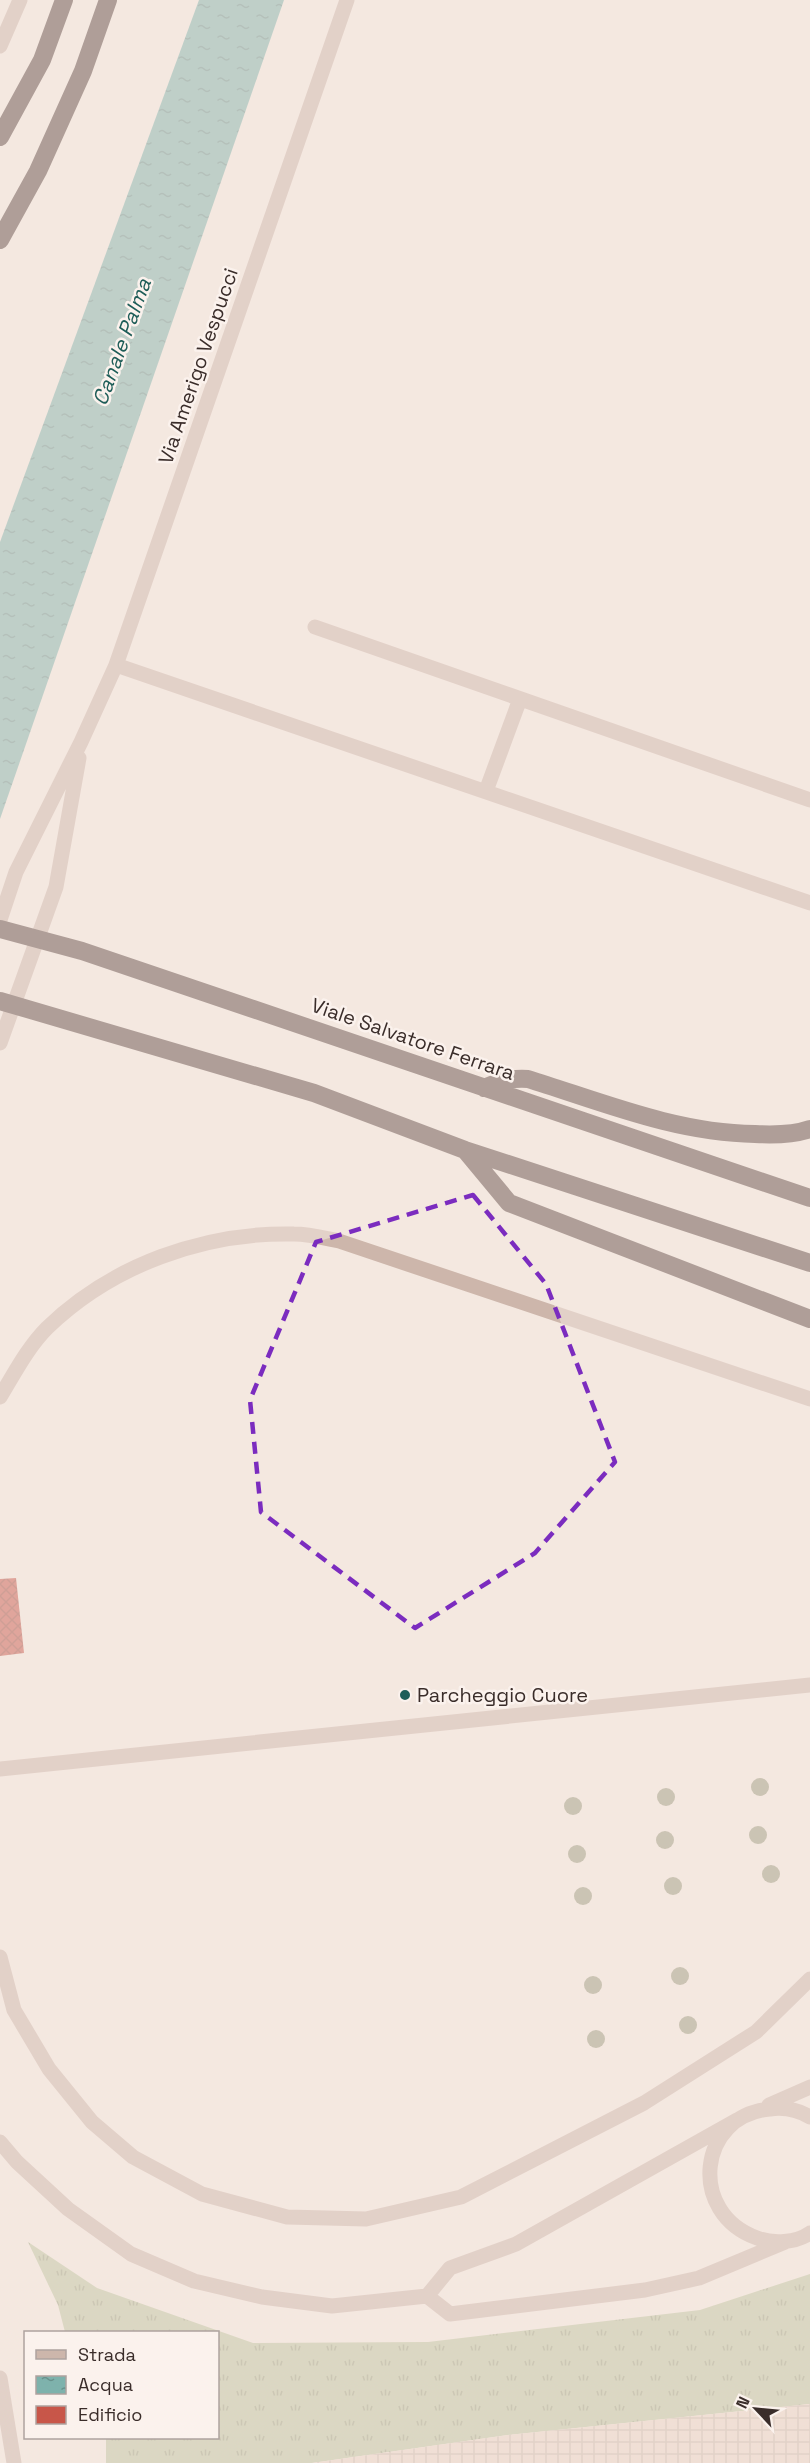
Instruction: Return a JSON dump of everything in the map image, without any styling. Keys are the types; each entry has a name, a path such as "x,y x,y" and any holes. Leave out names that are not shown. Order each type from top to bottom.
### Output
{"highway":[{"path":"0,137 42,60 64,0"},
{"path":"0,240 38,171 83,70 108,0"},
{"name":"Viale Salvatore Ferrara","path":"0,929 82,951 810,1198"},
{"path":"0,1000 314,1093 465,1150 810,1263"},
{"path":"484,1088 501,1080 528,1079 677,1126 722,1134 765,1135 810,1130"},
{"path":"465,1150 509,1203 810,1319"}],"street":[{"path":"0,46 20,0"},
{"name":"Via Amerigo Vespucci","path":"0,920 16,872 81,742 116,665 347,0"},
{"path":"315,627 810,800"},
{"path":"116,665 486,791 807,904"},
{"path":"486,791 520,699"},
{"name":"Via Amerigo Vespucci","path":"0,1043 56,887 81,742"},
{"path":"0,1397 45,1329 87,1295 126,1273 169,1252 211,1242 255,1235 296,1233 339,1241 810,1399"},
{"path":"0,1769 810,1684"},
{"path":"0,1958 14,2010 49,2069 92,2122 133,2157 202,2194 287,2217 310,2218 366,2219 461,2197 644,2103 756,2032 810,1979"},
{"path":"427,2296 450,2268 516,2244 737,2120 810,2087"},
{"path":"760,2109 782,2108 810,2117"},
{"path":"737,2120 722,2136 712,2156 709,2178 714,2200 726,2219 742,2233 763,2241 785,2242"},
{"path":"0,2142 17,2162 77,2216 130,2253 194,2281 262,2297 332,2306 427,2296 450,2314 645,2290 699,2278 785,2242 809,2235"},
{"path":"0,2385 14,2463"}],"highlighted area":[{"path":"473,1195 546,1284 615,1462 535,1553 415,1628 261,1512 250,1400 316,1242"}],"green space":[{"path":"28,2242 97,2288 219,2331 65,2331 58,2305"},
{"path":"810,2274 810,2404 508,2435 312,2463 106,2463 106,2439 219,2439 219,2331 253,2343 428,2342 700,2310"}],"shaded area":[{"path":"810,2404 810,2463 312,2463 508,2435"}],"water":[{"name":"Canale Palma","path":"199,0 284,0 0,819 0,542"}],"building":[{"path":"16,1578 24,1653 0,1656 0,1579"}],"place":[{"name":"Parcheggio Cuore","path":"405,1695"}]}
